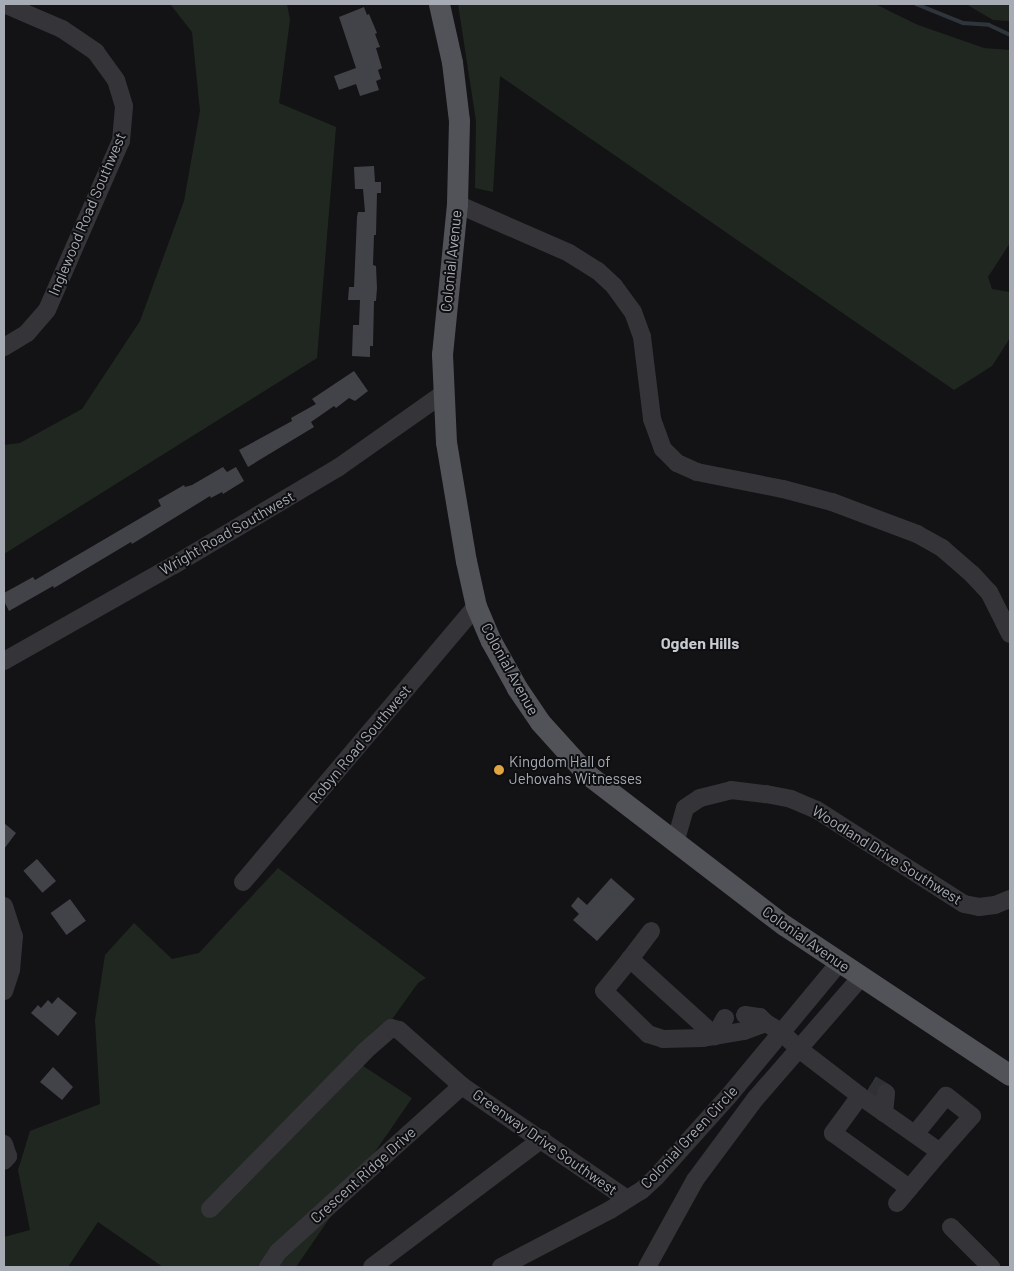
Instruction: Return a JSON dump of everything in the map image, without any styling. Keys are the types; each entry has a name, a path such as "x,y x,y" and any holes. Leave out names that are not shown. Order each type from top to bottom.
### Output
{"main road":[{"name":"Colonial Avenue","path":"439,4 452,62 459,121 457,204 444,317 443,394 446,442 457,516 476,606 491,641 517,688 540,722 587,774 784,925 1010,1074"}],"street":[{"name":"Inglewood Road Southwest","path":"4,4 62,29 96,52 116,80 124,106 121,141 46,310 27,333 4,347"},
{"path":"457,204 569,253 598,271 614,286 632,312 642,337 652,419 662,449 676,462 698,472 783,488 832,502 917,534 942,548 978,580 989,592 1010,634"},
{"name":"Wright Road Southwest","path":"4,661 339,467 443,394"},
{"name":"Robyn Road Southwest","path":"243,882 476,606"},
{"name":"Woodland Drive Southwest","path":"675,843 686,808 700,798 730,790 766,794 791,799 817,810 964,904 979,907 995,905 1010,899"},
{"path":"4,906 14,936 11,970 4,991"},
{"path":"651,931 604,991 648,1034 663,1039 679,1040 774,1027"},
{"path":"630,959 715,1036"},
{"name":"Colonial Green Circle","path":"501,1267 610,1210 641,1191 656,1177 727,1098 774,1027 840,962"},
{"name":"Colonial Green Circle","path":"647,1267 695,1180 756,1098 861,977"},
{"path":"744,1015 760,1017 799,1049 867,1091 884,1112 940,1152"},
{"path":"715,1036 725,1018"},
{"name":"Greenway Drive Southwest","path":"210,1208 365,1051 391,1028 399,1030 462,1086 627,1199"},
{"name":"Crescent Ridge Drive","path":"268,1267 278,1252 462,1086"},
{"path":"867,1091 884,1112"},
{"path":"867,1091 833,1133 909,1188"},
{"path":"896,1203 972,1116 946,1096 915,1134"},
{"path":"372,1267 542,1139"},
{"path":"951,1227 991,1267"}],"shaded area":[{"path":"170,4 287,4 290,20 279,103 336,127 317,358 4,554 4,445 20,443 82,409 140,321 184,201 200,111 192,32"},
{"path":"458,4 875,4 918,25 984,48 1010,50 1010,243 988,277 992,289 1010,292 1010,338 992,366 954,390 500,76 493,192 475,188 476,121"},
{"path":"966,4 1010,4 1010,21 993,20"},
{"path":"278,868 426,978 418,983 360,1064 412,1098 296,1267 163,1267 98,1222 68,1267 4,1267 4,1237 30,1230 18,1170 30,1131 100,1104 95,1020 105,955 134,923 172,959 199,953"}],"building":[{"path":"364,7 377,33 375,34 380,47 376,48 382,68 378,70 381,79 376,81 379,90 360,96 356,84 339,90 334,76 356,68 339,17"},
{"path":"374,166 375,182 381,182 381,193 377,193 376,235 374,235 373,265 376,266 377,288 376,301 374,301 373,346 370,346 370,357 352,356 353,325 359,325 360,300 348,300 349,287 354,287 358,212 365,212 363,189 355,189 354,167"},
{"path":"354,371 368,391 355,401 349,398 336,408 334,406 311,422 314,427 248,467 239,450 292,421 291,418 316,404 312,399"},
{"path":"223,467 227,472 236,467 244,481 223,494 222,492 211,498 210,496 132,544 131,542 54,588 53,586 9,611 4,601 4,593 33,577 35,580 161,506 158,500 184,485 185,487 192,485"},
{"path":"4,823 16,833 4,849"},
{"path":"37,859 56,881 42,893 23,871"},
{"path":"611,878 635,899 597,941 573,920 579,914 571,906 578,897 587,905"},
{"path":"70,899 86,921 66,935 51,913"},
{"path":"58,997 77,1013 58,1036 31,1013 38,1005 41,1008 48,1000 52,1004"},
{"path":"53,1067 73,1087 62,1100 40,1082"}],"waterway":[{"path":"916,4 963,23 989,25 1010,35"}],"tunnel":[{"path":"871,1084 886,1093"}],"place":[{"name":"Kingdom Hall of Jehovahs Witnesses","path":"499,770"}],"district":[{"name":"Ogden Hills","path":"700,643"}]}
